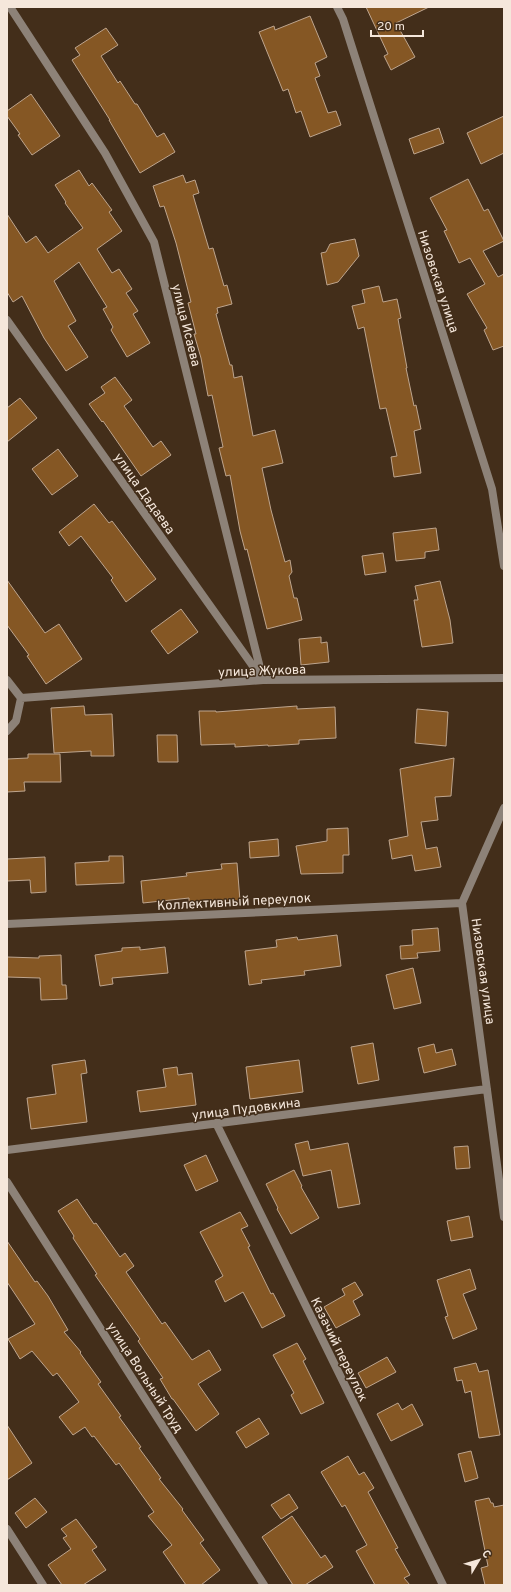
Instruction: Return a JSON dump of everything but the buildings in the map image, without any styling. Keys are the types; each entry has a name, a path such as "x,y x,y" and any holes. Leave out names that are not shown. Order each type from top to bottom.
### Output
{"street":[{"name":"улица Исаева","path":"10,7 105,153 154,242 263,680"},
{"name":"Низовская улица","path":"337,7 343,19 492,489 504,566"},
{"name":"улица Дадаева","path":"7,320 263,680"},
{"name":"улица Жукова","path":"20,698 263,680 504,678"},
{"path":"7,680 20,698 16,721 7,731"},
{"name":"Низовская улица","path":"504,808 462,903 504,1217"},
{"name":"Коллективный переулок","path":"7,924 462,903"},
{"name":"улица Пудовкина","path":"7,1150 487,1089"},
{"name":"Казачий переулок","path":"216,1123 443,1585"},
{"name":"улица Вольный Труд","path":"7,1182 264,1585"},
{"path":"7,1529 43,1585"}]}
